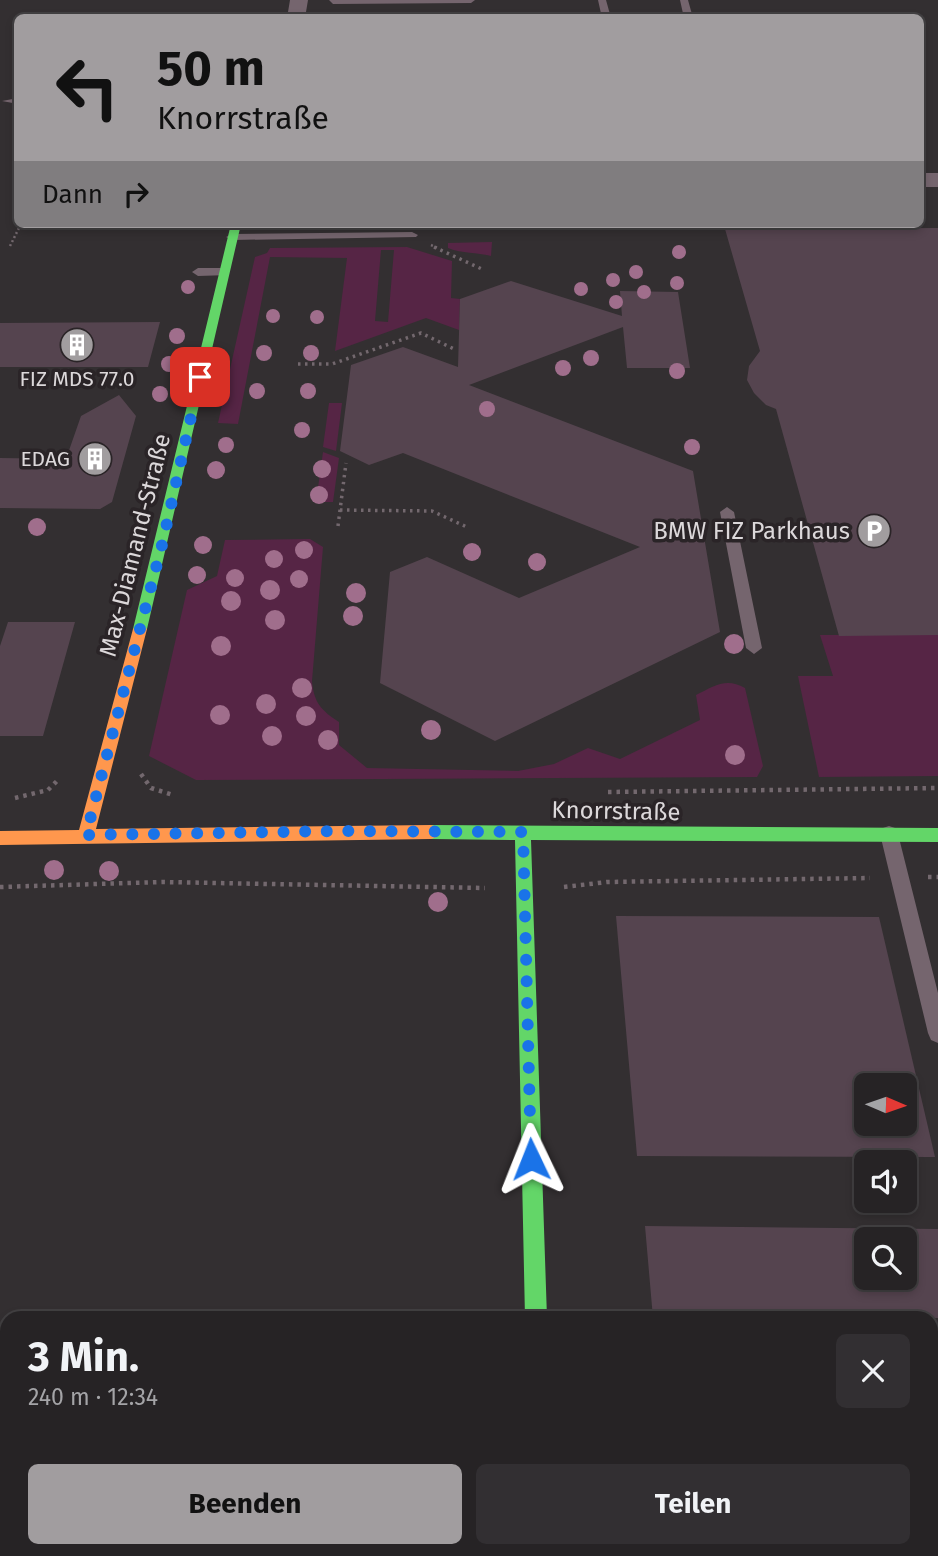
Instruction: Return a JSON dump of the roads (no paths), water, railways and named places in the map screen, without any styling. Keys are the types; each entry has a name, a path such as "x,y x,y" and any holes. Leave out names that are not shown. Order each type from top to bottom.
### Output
{"street":[{"name":"Max-Diamand-Straße","path":"86,835 166,527 234,230"},
{"name":"Knorrstraße","path":"0,838 340,831 938,835"},
{"path":"523,832 536,1311"}],"lane":[{"path":"333,1 471,0"},
{"path":"234,230 412,235"},
{"path":"198,272 225,272"},
{"path":"727,512 754,649"},
{"path":"889,834 938,1033"}],"place":[{"name":"FIZ MDS 77.0","path":"77,345"},
{"name":"EDAG","path":"95,459"},
{"name":"BMW FIZ Parkhaus","path":"874,531"}]}
